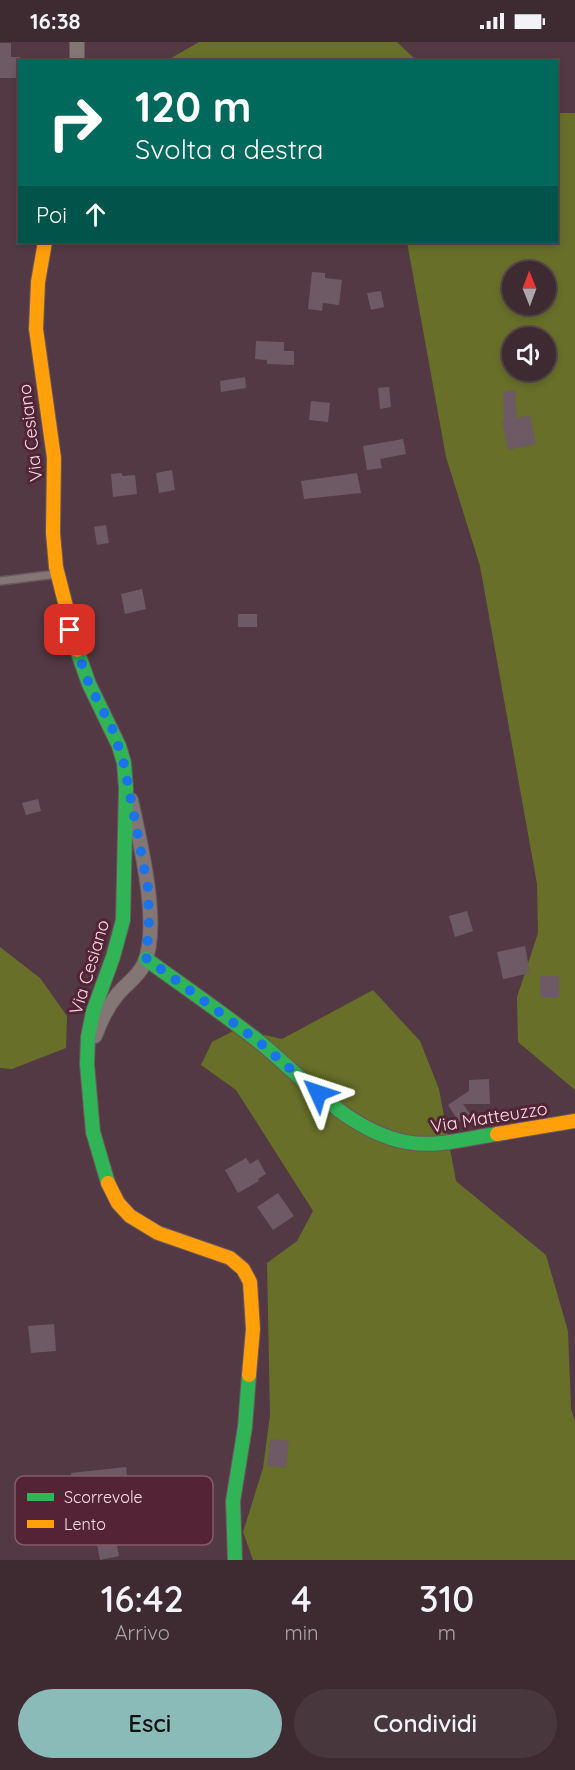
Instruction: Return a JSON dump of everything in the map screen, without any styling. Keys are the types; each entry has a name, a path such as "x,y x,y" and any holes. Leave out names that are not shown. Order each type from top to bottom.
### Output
{"street":[{"path":"77,42 77,60"},
{"name":"Via Cesiano","path":"45,243 38,282 36,329 55,462 53,533 57,574 72,637 89,684 113,730 124,764 126,807 123,854 124,913 118,942 90,1023 87,1064 91,1115 97,1152 106,1179 121,1206 135,1220 153,1230 230,1258 243,1269 250,1282 253,1329 246,1413 233,1502 235,1560"},
{"path":"87,1064 94,1038 105,1014 115,997 138,972 146,958 149,925 148,888 124,764"},
{"name":"Via Matteuzzo","path":"146,958 258,1041 336,1107 368,1128 393,1140 416,1145 433,1144 575,1121"}],"lane":[{"path":"0,581 57,574"}],"green space":[{"path":"199,42 397,42 416,60 168,60"},
{"path":"558,113 575,113 575,1090 518,1042 517,997 538,933 537,884 480,566 446,457 407,243 558,243"},
{"path":"0,947 40,978 67,1016 66,1048 12,1069 0,1068"},
{"path":"373,990 420,1041 439,1089 456,1181 546,1255 568,1331 571,1408 575,1422 575,1560 253,1560 243,1532 263,1468 270,1415 267,1263 297,1241 313,1211 236,1090 201,1065 212,1042 237,1029 282,1039"}],"building":[{"path":"0,43 11,43 11,57 20,57 18,78 0,78"},
{"path":"312,272 325,273 325,278 342,280 339,305 323,303 322,311 308,309"},
{"path":"381,291 384,307 371,310 367,293"},
{"path":"256,341 284,342 284,351 294,351 294,365 267,364 267,360 255,359"},
{"path":"245,377 246,388 221,392 220,381"},
{"path":"389,387 391,407 380,409 378,388"},
{"path":"515,390 517,418 530,415 536,444 508,450 502,421 504,420 503,391"},
{"path":"311,401 330,403 328,422 309,420"},
{"path":"403,439 406,454 380,459 382,468 367,470 363,446"},
{"path":"172,470 175,490 159,493 156,473"},
{"path":"122,473 122,476 135,475 137,494 113,497 111,474"},
{"path":"357,473 361,493 304,499 301,481"},
{"path":"106,525 109,543 97,545 94,527"},
{"path":"142,589 146,609 125,614 121,594"},
{"path":"238,614 257,614 257,627 238,627"},
{"path":"38,799 41,811 26,815 22,803"},
{"path":"467,911 473,931 455,937 449,916"},
{"path":"525,946 530,973 503,979 497,952"},
{"path":"540,976 559,976 559,997 540,997"},
{"path":"489,1079 490,1104 463,1104 470,1114 459,1122 448,1105 469,1091 469,1080"},
{"path":"246,1158 250,1164 258,1159 266,1174 258,1179 259,1181 238,1193 225,1170"},
{"path":"278,1193 294,1216 273,1230 257,1207"},
{"path":"54,1324 56,1351 31,1353 28,1326"},
{"path":"270,1439 289,1441 286,1468 267,1466"},
{"path":"126,1467 127,1476 71,1476 71,1473"},
{"path":"97,1545 117,1545 119,1556 100,1560"}],"traffic: fast":[{"path":"77,650 89,684 119,746 124,763 126,788 123,920 113,957 93,1012 88,1037 87,1064 93,1132 108,1183"},
{"path":"146,959 257,1040 326,1100 364,1126 384,1136 406,1142 428,1144 497,1134"},
{"path":"235,1560 233,1501 245,1427 249,1375"}],"traffic: slow":[{"path":"45,243 38,282 36,329 54,458 53,533 56,567 77,650"},
{"path":"497,1134 575,1121"},
{"path":"108,1183 118,1203 130,1216 158,1233 230,1258 243,1269 250,1282 253,1329 249,1375"}],"route":[{"path":"70,630 89,684 113,730 124,764 148,888 149,925 146,958 258,1041 318,1093"}]}
